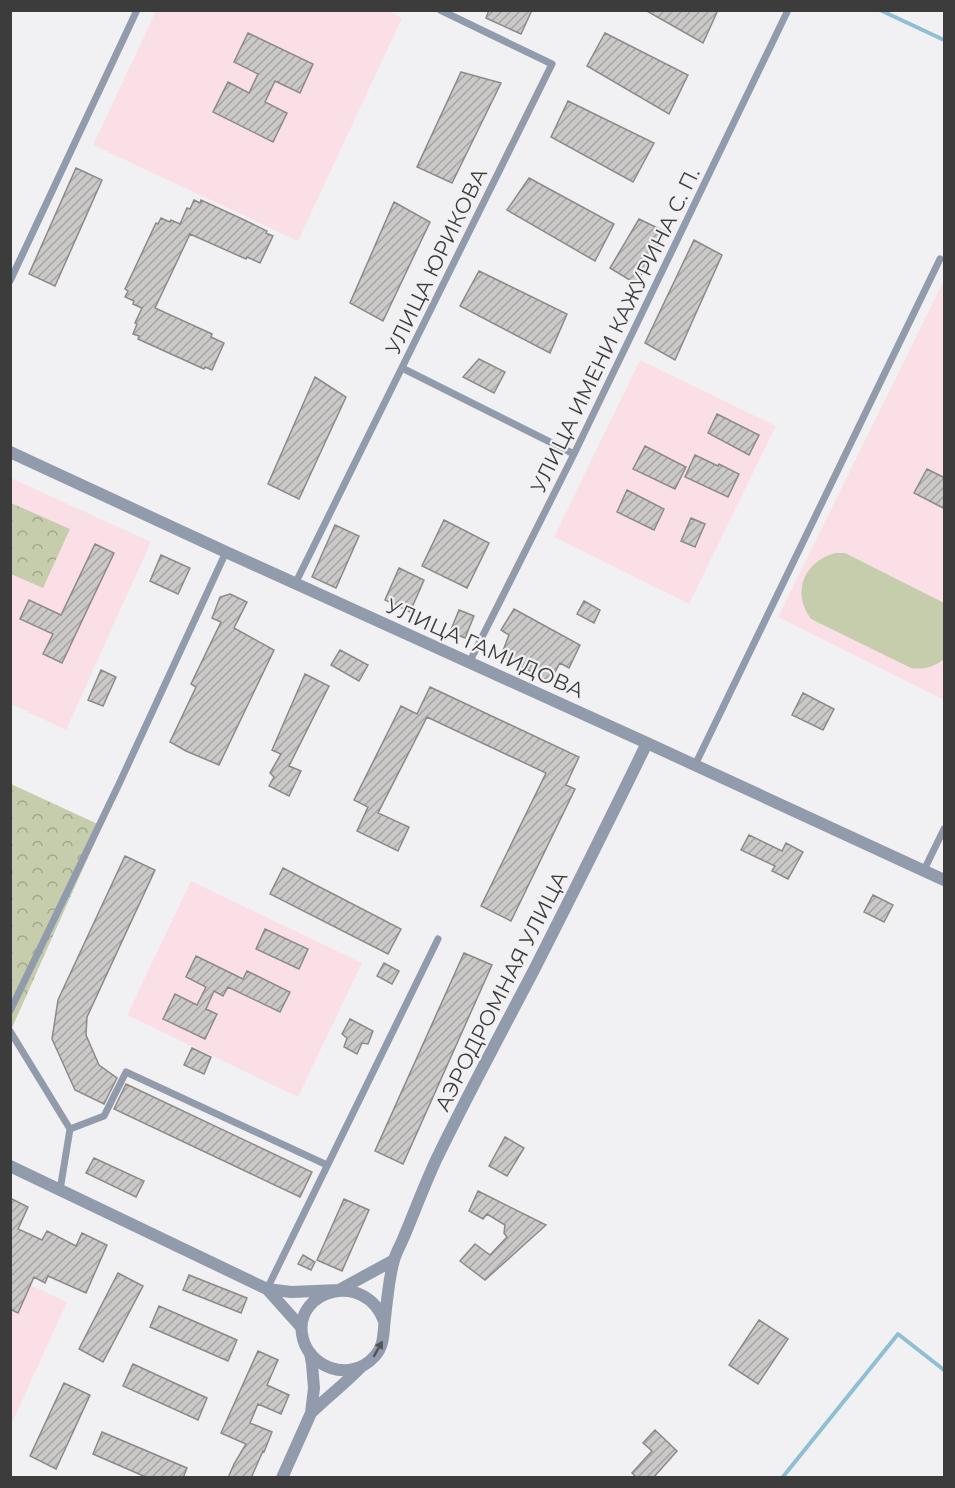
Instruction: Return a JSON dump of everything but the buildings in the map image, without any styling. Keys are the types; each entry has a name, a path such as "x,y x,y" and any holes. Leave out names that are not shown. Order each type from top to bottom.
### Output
{"street":[{"name":"УЛИЦА ГАМИДОВА","path":"10,452 945,880"},
{"name":"АЭРОДРОМНАЯ УЛИЦА","path":"384,1321 394,1260 436,1161 647,743"},
{"path":"10,1166 267,1288 291,1292 339,1290 355,1292 371,1300 379,1309 384,1321 382,1344 375,1357 311,1413"},
{"path":"282,1478 311,1413 314,1388 310,1353 302,1336 304,1315 313,1303 328,1293 339,1290 394,1260"},
{"path":"267,1288 302,1327"},
{"path":"310,1353 325,1367 334,1370 361,1367"}],"lane":[{"path":"10,280 137,10"},
{"name":"УЛИЦА ЮРИКОВА","path":"295,584 552,64 440,10"},
{"name":"УЛИЦА ИМЕНИ КАЖУРИНА С. П.","path":"469,663 574,454 788,10"},
{"path":"695,765 940,259"},
{"path":"402,368 574,454"},
{"path":"10,1011 119,784 226,552"},
{"path":"924,870 945,829"},
{"path":"267,1288 438,939"},
{"path":"10,1031 69,1129 60,1190"},
{"path":"69,1129 104,1116 126,1072 327,1165"}],"shaded area":[{"path":"387,10 402,18 298,241 93,145 156,11"},
{"path":"944,283 944,700 778,617"},
{"path":"640,360 776,426 689,604 554,537"},
{"path":"11,478 151,542 66,730 11,704"},
{"path":"191,881 362,963 298,1097 127,1015"},
{"path":"11,1276 67,1302 11,1425"}],"green space":[{"path":"11,503 70,529 43,588 11,574"},
{"path":"835,553 845,553 944,603 944,659 929,667 911,668 811,619 802,599 804,579 815,563"},
{"path":"11,784 102,826 11,1030"}],"waterway":[{"path":"880,10 944,40"},
{"path":"782,1478 898,1334 944,1370"}]}
